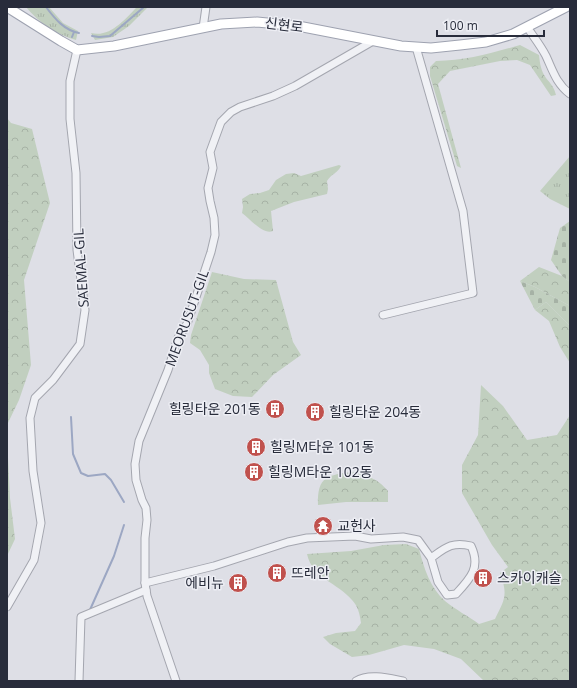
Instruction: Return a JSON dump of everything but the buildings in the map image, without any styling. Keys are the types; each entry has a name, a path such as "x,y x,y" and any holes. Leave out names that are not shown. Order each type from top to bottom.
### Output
{"main road":[{"path":"7,7 77,50"},
{"name":"신현로","path":"77,50 114,46 221,24 257,22 298,26 401,46 431,48 486,42 513,34 566,7"}],"street":[{"path":"203,28 206,7"},
{"path":"527,27 546,56 558,82 570,94"},
{"name":"MEORUSUT-GIL","path":"176,681 155,621 146,586 146,508 136,480 135,464 140,441 168,370 178,338 187,324 212,252 215,234 214,218 208,188 213,168 210,152 221,122 231,112 240,107 273,96 295,86 373,41"},
{"path":"383,314 473,293 463,211 416,47"},
{"name":"SAEMAL-GIL","path":"7,607 34,560 41,523 33,471 30,418 35,398 53,380 80,344 85,310 77,250 76,174 70,119 70,81 77,50"},
{"path":"79,681 81,617 146,586 288,542 307,538 355,536 371,539 403,536 418,540 431,558 438,582 447,595 456,594 469,581 476,556 471,546 462,543 448,546 431,558"},
{"path":"356,681 364,677 387,678 403,681"}],"green space":[{"path":"26,7 49,7 63,23 78,31 76,40 62,35 48,27 36,18"},
{"path":"137,7 148,7 129,26 113,37 95,40 91,33 105,33 111,30 122,22"},
{"path":"520,45 539,55 543,73 551,84 556,95 551,96 530,65 517,60 500,61 450,71 438,84 461,168 457,166 430,76 430,67 436,61 447,61 489,54"},
{"path":"7,118 11,123 32,129 50,203 24,280 31,365 19,400 7,425"},
{"path":"570,156 570,209 550,199 540,191"},
{"path":"339,165 341,166 340,168 327,181 327,194 294,202 271,211 273,231 269,232 261,229 242,213 242,199 250,194 269,190 276,180 286,174 294,173 301,176"},
{"path":"570,221 570,282 562,276 551,260 560,228"},
{"path":"539,267 562,276 570,282 570,306 535,287 520,281"},
{"path":"212,272 244,279 276,280 293,342 301,355 273,375 252,397 233,396 215,389 209,373 209,365 200,350 190,343 191,335"},
{"path":"520,281 535,287 570,306 570,326 546,302 535,310"},
{"path":"546,302 570,326 570,363 560,347 549,321 535,310"},
{"path":"481,385 503,406 527,440 557,435 570,415 570,681 484,681 461,659 434,649 404,645 369,655 352,657 330,644 323,637 336,633 355,631 361,623 360,617 354,602 314,569 307,554 351,551 384,545 406,544 419,549 425,570 435,590 445,601 479,624 495,619 503,601 505,592 500,573 508,567 492,545 462,493 462,465 478,435"},
{"path":"7,437 10,498 15,539 7,556"},
{"path":"353,472 372,478 380,483 388,491 388,502 346,502 318,505 320,488 326,479 337,474"}],"waterway":[{"path":"46,7 56,20 64,27 79,33"},
{"path":"92,36 110,36 144,7"},
{"path":"72,37 74,32"},
{"path":"71,417 73,454 81,473 88,476 105,474 111,480 124,502"},
{"path":"89,612 114,556 124,525"}],"place":[{"name":"힐링타운 201동","path":"275,409"},
{"name":"힐링타운 204동","path":"315,412"},
{"name":"힐링M타운 101동","path":"256,447"},
{"name":"힐링M타운 102동","path":"254,472"},
{"name":"교헌사","path":"323,526"},
{"name":"뜨레안","path":"277,573"},
{"name":"스카이캐슬","path":"483,578"},
{"name":"에비뉴","path":"238,583"}]}
